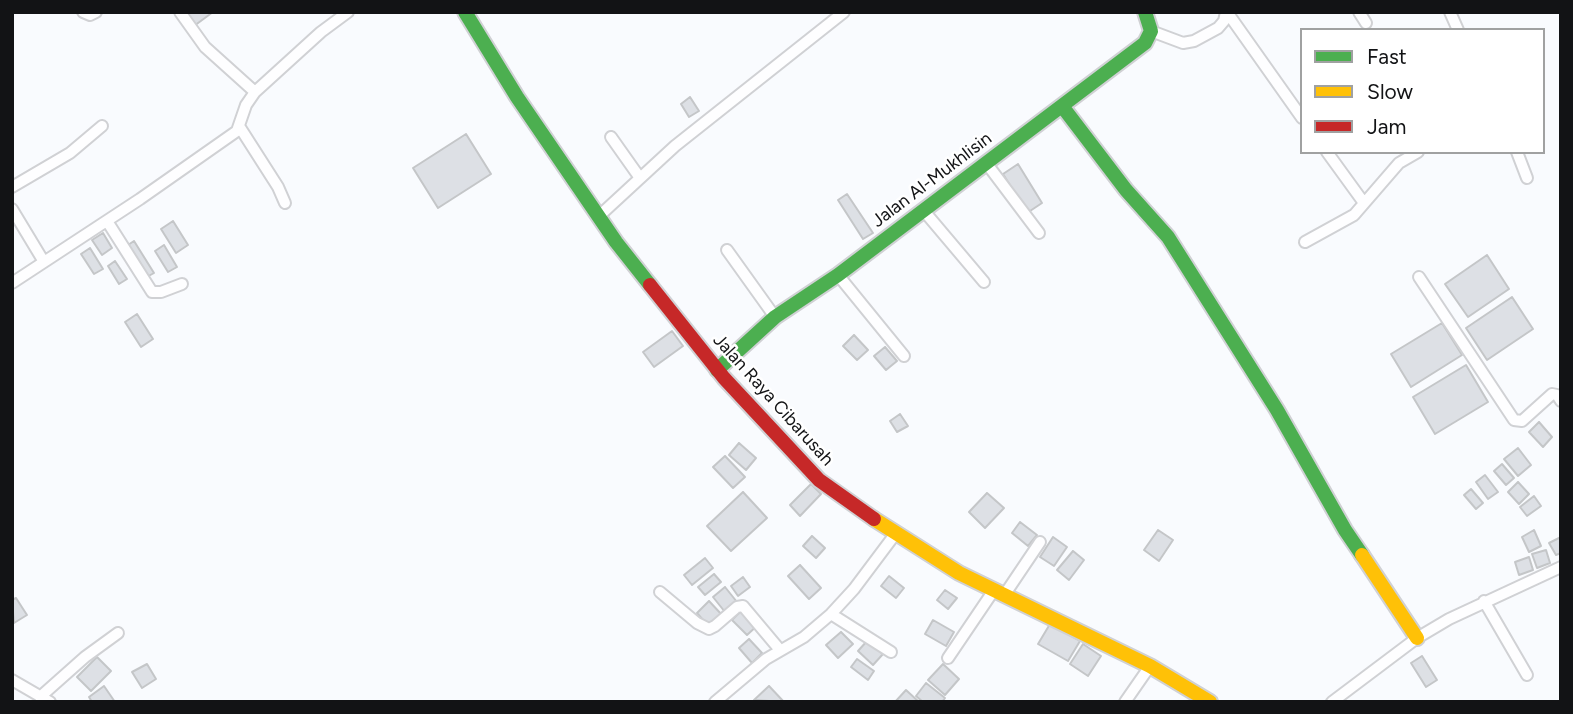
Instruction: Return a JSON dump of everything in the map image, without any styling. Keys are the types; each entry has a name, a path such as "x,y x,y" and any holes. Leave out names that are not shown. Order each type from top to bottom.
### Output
{"street":[{"path":"83,12 90,15 96,12"},
{"path":"180,12 205,47 255,92"},
{"path":"12,283 233,135 255,92 321,32 348,12"},
{"name":"Jalan Raya Cibarusah","path":"465,12 517,97 598,217 717,370 819,480 959,573 1150,666 1210,702"},
{"path":"598,217 675,146 844,12"},
{"path":"1145,12 1151,31 1183,43 1194,41 1218,28 1224,21 1226,12"},
{"path":"1226,12 1300,115"},
{"path":"1359,12 1366,23"},
{"path":"1450,12 1457,28"},
{"name":"Jalan Al-Mukhlisin","path":"717,370 775,317 838,275 987,164 1145,43 1151,31"},
{"path":"1062,106 1126,190 1168,237 1277,410 1345,530 1417,638"},
{"path":"12,187 69,153 102,126"},
{"path":"239,126 278,187 285,203"},
{"path":"611,137 640,178"},
{"path":"1328,154 1364,203"},
{"path":"1305,242 1354,215 1399,163 1415,154"},
{"path":"1518,154 1527,178"},
{"path":"987,164 1039,233"},
{"path":"12,209 44,262"},
{"path":"924,211 984,282"},
{"path":"107,220 152,292 182,284"},
{"path":"727,250 775,317"},
{"path":"838,275 904,356"},
{"path":"1419,277 1514,420 1522,422 1552,394 1557,395 1561,401"},
{"path":"716,702 766,659 804,636 831,614 854,589 896,533"},
{"path":"948,658 1040,542"},
{"path":"1332,702 1417,638 1484,601 1561,567"},
{"path":"660,592 697,623 709,629 731,611 743,606 780,650"},
{"path":"1484,601 1527,675"},
{"path":"831,614 891,652"},
{"path":"23,702 41,697 85,657 118,633"},
{"path":"1125,702 1150,666"},
{"path":"12,680 41,697"}],"building":[{"path":"184,12 213,12 194,26"},
{"path":"690,97 699,111 689,117 681,104"},
{"path":"466,134 491,174 438,208 413,168"},
{"path":"1018,164 1042,203 1027,213 1003,174"},
{"path":"847,194 873,233 863,239 838,200"},
{"path":"173,221 188,245 176,253 161,229"},
{"path":"103,233 112,248 102,255 92,240"},
{"path":"134,241 154,273 145,278 125,247"},
{"path":"164,245 177,267 168,272 155,251"},
{"path":"90,248 103,269 94,274 81,254"},
{"path":"1487,255 1509,289 1468,317 1445,284"},
{"path":"115,261 127,279 119,284 108,266"},
{"path":"1512,297 1533,329 1487,360 1466,328"},
{"path":"137,314 153,339 141,347 125,322"},
{"path":"1442,323 1462,355 1411,387 1391,354"},
{"path":"672,331 683,346 654,367 643,352"},
{"path":"854,335 868,350 857,360 843,346"},
{"path":"885,347 897,361 886,370 874,356"},
{"path":"1466,365 1488,402 1435,434 1413,397"},
{"path":"900,414 908,426 897,432 890,421"},
{"path":"1539,422 1552,437 1543,447 1529,432"},
{"path":"739,443 756,458 746,470 729,455"},
{"path":"1518,448 1531,465 1518,476 1504,459"},
{"path":"725,456 745,477 733,488 713,467"},
{"path":"1502,464 1514,478 1506,485 1494,471"},
{"path":"1485,475 1498,492 1488,499 1476,482"},
{"path":"1518,482 1529,494 1519,504 1508,492"},
{"path":"811,484 821,494 800,516 790,505"},
{"path":"1471,489 1483,503 1476,509 1464,495"},
{"path":"743,492 767,518 731,551 707,526"},
{"path":"987,493 1004,508 985,528 969,512"},
{"path":"1534,496 1541,506 1527,516 1520,507"},
{"path":"1020,522 1037,535 1028,546 1012,533"},
{"path":"1158,530 1173,540 1159,561 1144,550"},
{"path":"1534,530 1541,546 1529,552 1522,537"},
{"path":"812,536 825,548 816,558 803,546"},
{"path":"1053,537 1067,547 1054,566 1040,557"},
{"path":"1561,537 1561,553 1556,555 1549,543"},
{"path":"1546,550 1550,563 1537,568 1532,554"},
{"path":"1073,551 1084,560 1069,580 1057,570"},
{"path":"1529,557 1533,570 1519,575 1515,562"},
{"path":"705,558 713,568 692,585 684,575"},
{"path":"800,565 821,588 809,599 788,576"},
{"path":"714,574 721,582 705,595 698,587"},
{"path":"889,576 904,588 896,598 881,586"},
{"path":"743,577 750,587 738,596 731,586"},
{"path":"725,587 737,602 725,612 713,597"},
{"path":"945,590 957,598 948,609 937,600"},
{"path":"16,598 27,615 14,623 12,600"},
{"path":"709,601 722,615 709,627 697,613"},
{"path":"744,608 759,624 747,635 732,620"},
{"path":"933,620 954,632 946,646 925,634"},
{"path":"1050,624 1080,641 1068,661 1038,644"},
{"path":"841,632 853,644 838,658 826,645"},
{"path":"749,639 762,653 752,663 739,648"},
{"path":"867,641 883,654 873,665 858,651"},
{"path":"1083,644 1101,656 1088,676 1070,664"},
{"path":"1422,656 1437,680 1426,687 1411,663"},
{"path":"97,657 111,671 91,691 77,677"},
{"path":"857,659 874,671 868,680 851,667"},
{"path":"147,664 156,679 142,688 132,672"},
{"path":"943,664 959,679 945,695 928,680"},
{"path":"926,683 945,698 942,702 923,702 916,696"},
{"path":"104,686 115,702 92,702 89,697"},
{"path":"769,686 784,702 754,700"},
{"path":"906,690 919,702 895,702"}],"traffic: fast":[{"path":"465,12 517,97 616,242 650,285"},
{"path":"717,370 775,317 838,275 1145,43 1151,31 1145,12"},
{"path":"1062,106 1126,190 1168,237 1277,410 1362,555"}],"traffic: slow":[{"path":"874,519 959,573 1150,666 1210,702"},
{"path":"1362,555 1417,638"}],"traffic: jam":[{"path":"650,285 724,378 819,480 874,519"}]}
